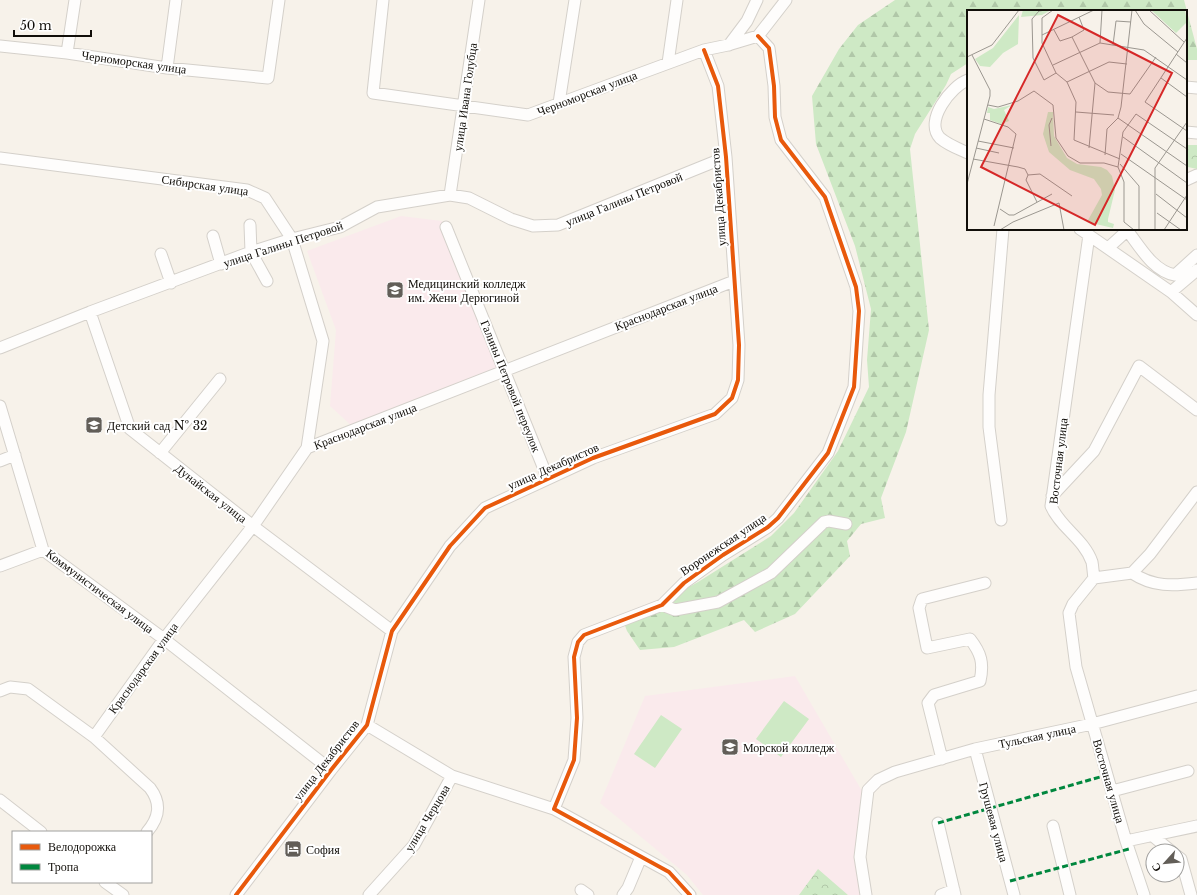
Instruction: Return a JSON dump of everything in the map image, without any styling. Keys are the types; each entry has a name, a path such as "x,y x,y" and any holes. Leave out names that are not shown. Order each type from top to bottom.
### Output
{"street":[{"path":"67,53 75,0"},
{"path":"167,68 176,0"},
{"name":"Черноморская улица","path":"0,46 67,53 167,68 268,78 279,0"},
{"name":"Черноморская улица","path":"383,0 373,93 464,105 528,116 559,103 704,50"},
{"name":"улица Ивана Голубца","path":"450,195 479,0"},
{"path":"559,103 575,0"},
{"path":"668,63 677,0"},
{"path":"728,45 747,21 757,0"},
{"path":"704,50 758,36 786,0"},
{"name":"Воронежская улица","path":"554,809 574,760 577,718 574,657 578,642 584,635 662,605 684,583 723,555 768,527 778,518 828,453 854,387 859,311 856,287 825,196 781,140 775,117 774,86 769,48 758,36"},
{"name":"улица Декабристов","path":"236,895 367,725 392,631 450,546 485,508 593,458 715,414 732,398 738,380 739,345 726,158 718,86 704,50"},
{"path":"967,81 940,104 934,127 940,137 967,152"},
{"path":"1187,87 1197,88"},
{"path":"1187,132 1197,133"},
{"name":"Сибирская улица","path":"0,158 247,190 265,198 292,239 322,340 307,448"},
{"name":"улица Галины Петровой","path":"0,348 90,312 251,252 292,239 340,227 377,207 450,195 469,198 511,219 533,226 558,225 726,158"},
{"path":"1187,180 1197,175"},
{"path":"250,225 251,252 267,281"},
{"name":"Галины Петровой переулок","path":"446,227 548,479"},
{"path":"1001,520 989,427 989,403 1003,230"},
{"path":"1082,230 1171,292 1197,315"},
{"path":"1108,248 1128,230 1149,259 1164,273 1175,275 1197,255"},
{"name":"Восточная улица","path":"1089,235 1051,506 1054,513 1082,545 1092,562 1094,578 1073,604 1069,614 1076,667 1126,841 1144,895"},
{"path":"213,236 221,264"},
{"path":"161,254 171,283"},
{"path":"1171,292 1197,270"},
{"name":"Краснодарская улица","path":"94,737 164,639 253,526 307,448 734,281"},
{"name":"Дунайская улица","path":"90,312 130,429 253,526 392,631"},
{"path":"1052,496 1094,451 1139,366 1197,410"},
{"path":"160,453 220,379"},
{"name":"Коммунистическая улица","path":"0,406 43,550 164,639 331,770"},
{"path":"0,461 15,456"},
{"path":"1132,573 1150,554 1197,492"},
{"path":"662,605 675,610 718,602 771,573 824,522 829,521 846,524"},
{"path":"0,566 43,550"},
{"path":"1094,578 1132,573 1142,579 1171,586 1197,583"},
{"path":"942,759 928,703 934,695 980,681 983,669 982,659 970,639 927,648 919,608 922,599 985,583"},
{"path":"0,691 10,687 19,686 28,689 94,737 150,788 156,796 158,814 155,823 147,831"},
{"name":"Тульская улица","path":"866,895 860,857 868,790 878,780 895,772 975,749 1092,724 1197,696"},
{"name":"улица Декабристов","path":"367,725 452,776 554,809 669,872 690,895"},
{"name":"Грушевая улица","path":"975,749 1014,895"},
{"path":"1112,791 1188,771"},
{"name":"улица Черцова","path":"369,895 414,845 452,776"},
{"path":"0,800 40,831"},
{"path":"938,823 955,893 941,895"},
{"path":"1052,826 1070,895"},
{"path":"1126,841 1154,837 1197,826"},
{"path":"1154,837 1161,843"},
{"path":"623,895 628,888 641,857"},
{"path":"1185,873 1191,895"},
{"path":"106,883 123,895"}],"shaded area":[{"name":"Медицинский колледж им. Жени Дерюгиной","path":"401,216 442,221 501,369 353,427 330,406 336,330 307,251"},
{"name":"Морской колледж","path":"795,676 866,798 863,895 703,895 687,875 600,803 645,696"}],"green space":[{"path":"895,0 1184,0 1187,10 967,10 967,64 951,74 946,85 915,134 910,149 929,330 906,432 881,498 885,518 861,524 847,541 850,556 795,614 755,632 744,620 674,647 640,650 627,631 624,623 698,582 771,536 794,513 838,451 869,387 867,360 871,309 855,246 816,144 812,96 839,49 858,25"},
{"path":"1187,11 1197,49 1197,60 1187,60"},
{"path":"1187,145 1197,145 1197,169 1188,167"},
{"path":"784,701 809,719 781,757 756,739"},
{"path":"661,715 682,729 655,768 634,754"},
{"path":"818,869 848,895 799,895"}],"marked path":[{"path":"938,823 1107,775"},
{"path":"1010,881 1129,849"}],"cycle path":[{"path":"690,895 669,872 554,809 574,760 577,718 574,657 578,642 584,635 662,605 684,583 723,555 768,527 778,518 828,453 854,387 859,311 856,287 825,197 781,140 775,117 774,86 769,48 758,36"},
{"path":"236,895 367,725 392,631 450,546 485,508 593,458 715,414 732,398 738,380 739,345 726,157 718,86 704,50"}],"place":[{"name":"Медицинский колледж им. Жени Дерюгиной","path":"395,290"},
{"name":"Детский сад № 32","path":"94,425"},
{"name":"Морской колледж","path":"730,747"},
{"name":"София","path":"293,849"}]}
